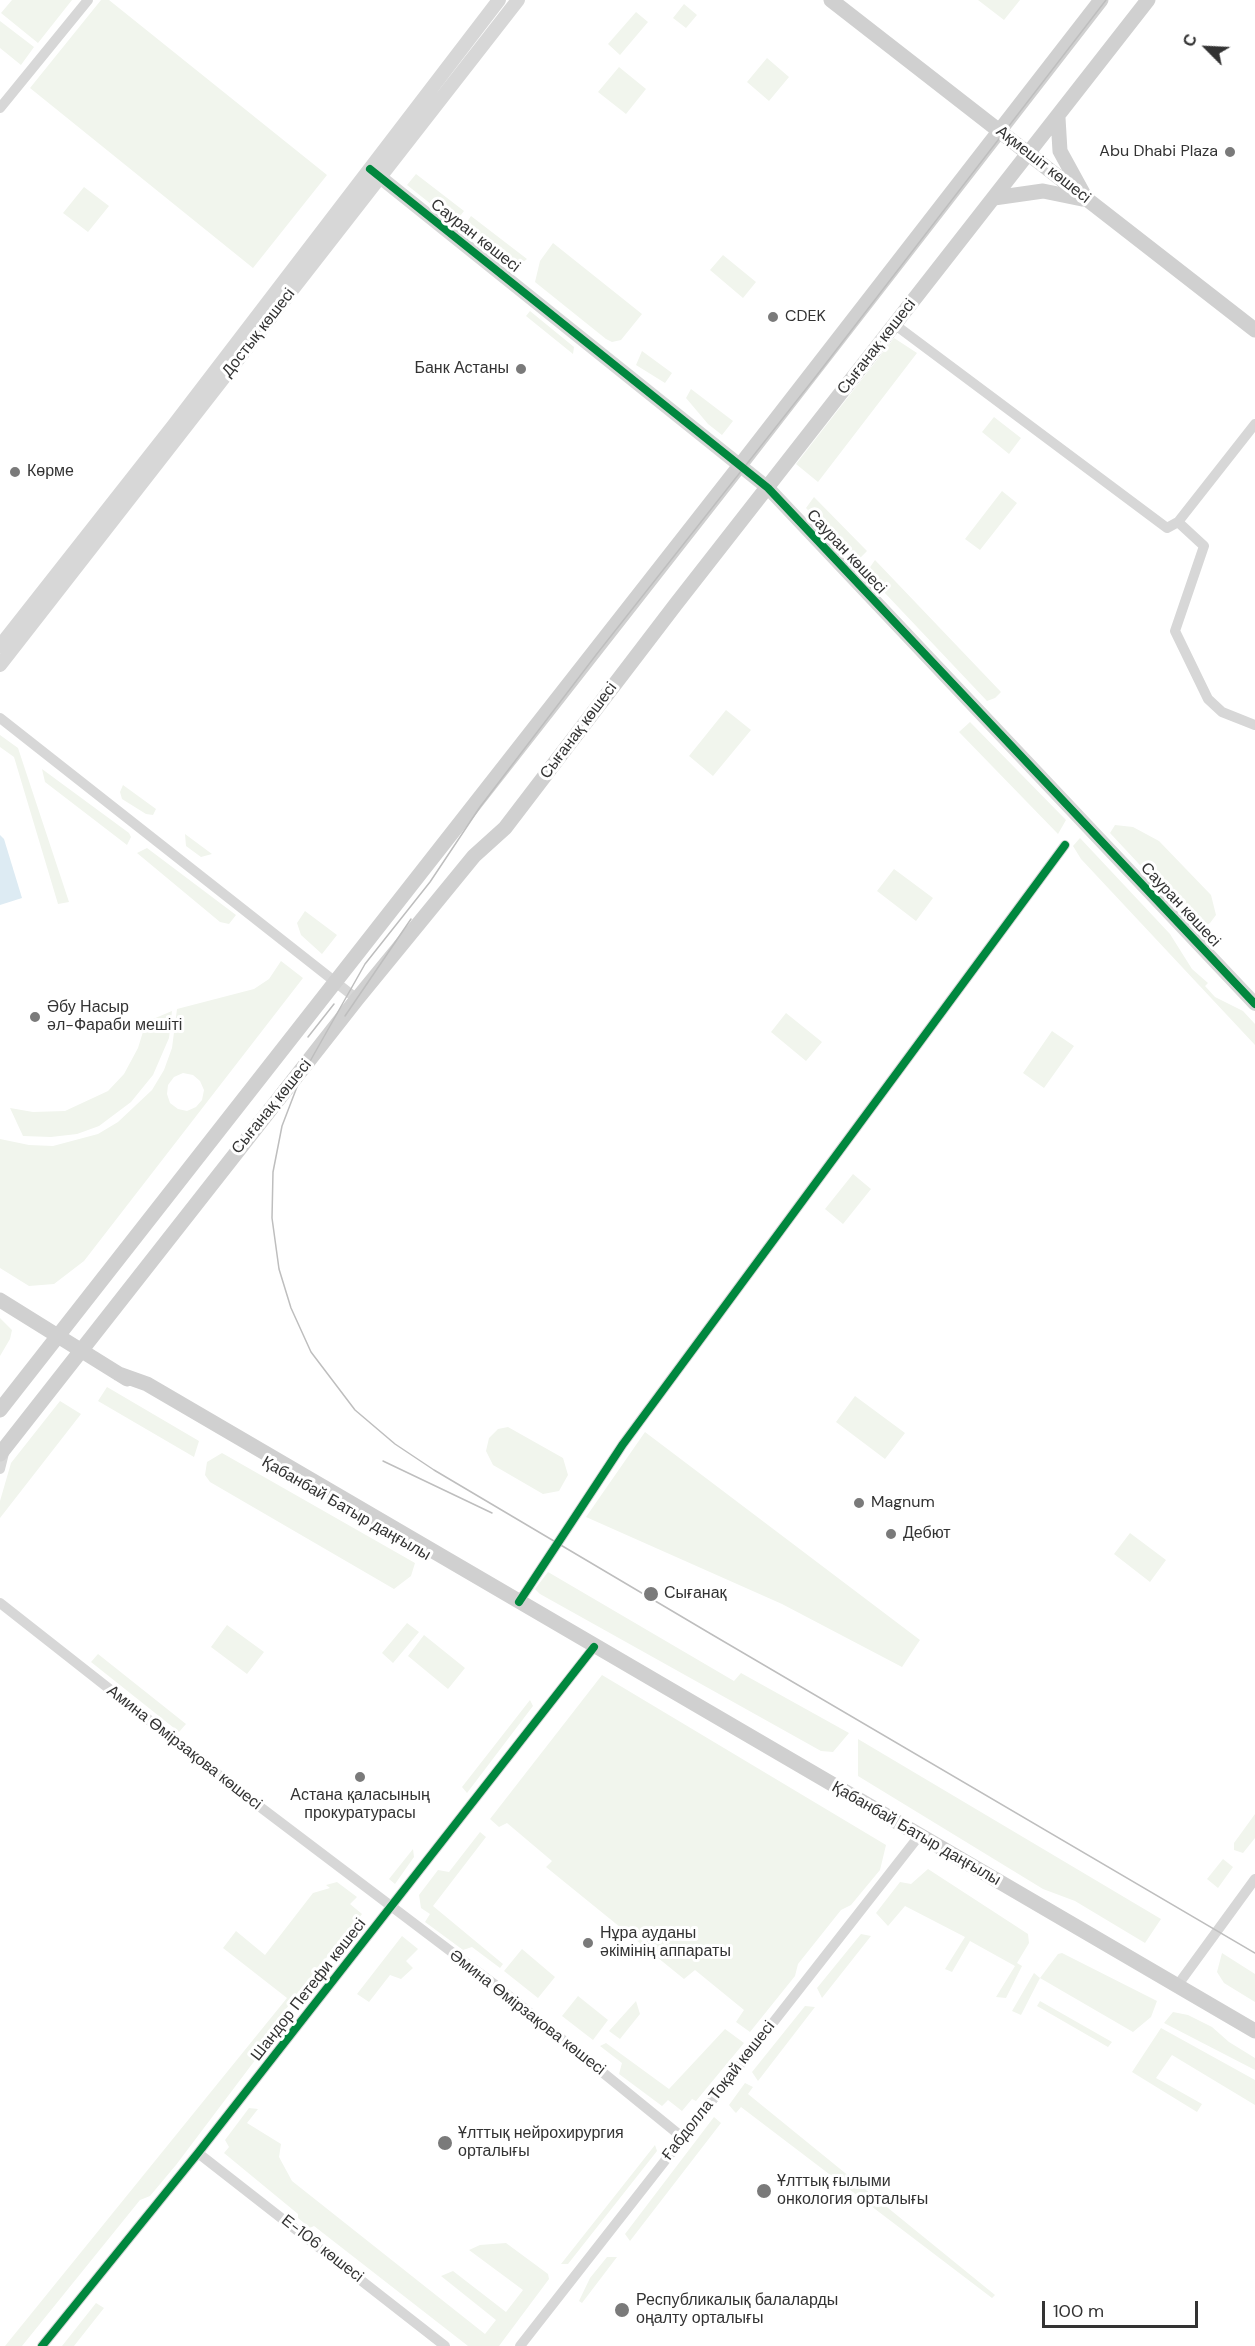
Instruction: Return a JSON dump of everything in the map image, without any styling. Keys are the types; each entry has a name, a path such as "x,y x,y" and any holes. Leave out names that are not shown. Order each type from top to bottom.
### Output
{"main road":[{"name":"Ақмешіт көшесі","path":"831,0 1255,330"},
{"name":"Сығанақ көшесі","path":"0,1410 741,464 1101,0"},
{"name":"Сығанақ көшесі","path":"3,1450 357,999 474,856 505,828 676,604 1148,0"},
{"path":"1058,118 1060,151 1088,200"},
{"path":"994,198 1043,191 1088,200"},
{"name":"Қабанбай Батыр даңғылы","path":"0,1300 118,1374 442,1565 566,1636 576,1637"},
{"name":"Қабанбай Батыр даңғылы","path":"118,1374 147,1384 576,1637 1255,2031"}],"street":[{"path":"0,108 88,0"},
{"name":"Достық көшесі","path":"0,665 375,173 499,0"},
{"name":"Достық көшесі","path":"0,646 375,173 518,0"},
{"name":"Сауран көшесі","path":"375,173 741,464 768,488 1255,1004"},
{"path":"894,324 1162,526 1172,527 1178,522 1255,424"},
{"path":"1178,522 1204,546 1175,631 1208,699 1222,712 1255,725"},
{"path":"0,718 357,999"},
{"path":"519,1602 623,1444 1065,845"},
{"path":"0,1469 3,1450"},
{"name":"Амина Өмірзақова көшесі","path":"0,1603 370,1892"},
{"name":"Шандор Петефи көшесі","path":"42,2346 198,2153 594,1647"},
{"name":"Ғабдолла Тоқай көшесі","path":"520,2346 919,1836"},
{"path":"1177,1986 1255,1879"},
{"name":"Әмина Өмірзақова көшесі","path":"370,1892 494,1984 682,2137"},
{"name":"Е-106 көшесі","path":"198,2153 445,2346"}],"shaded area":[{"path":"12,0 72,0 38,43 1,13"},
{"path":"101,0 109,0 327,175 253,268 30,88"},
{"path":"978,0 1020,0 1004,20"},
{"path":"684,4 697,15 686,28 673,18"},
{"path":"636,12 648,22 620,55 608,44"},
{"path":"0,21 34,47 21,65 0,48"},
{"path":"767,58 789,77 769,101 747,82"},
{"path":"619,67 646,89 626,114 598,92"},
{"path":"416,174 464,211 457,220 451,220 407,185"},
{"path":"84,187 109,206 88,232 63,213"},
{"path":"471,216 527,259 522,263 508,262 463,228"},
{"path":"553,243 642,314 621,340 612,342 606,339 535,282 540,261"},
{"path":"723,255 756,282 743,298 710,270"},
{"path":"530,311 574,347 573,354 526,316"},
{"path":"894,338 917,353 818,482 796,464"},
{"path":"642,351 672,373 665,383 636,365"},
{"path":"691,389 733,421 722,435 708,424 686,398"},
{"path":"994,417 1021,438 1009,454 982,432"},
{"path":"1002,491 1017,503 980,550 965,539"},
{"path":"814,497 867,551 860,558 856,560 806,508"},
{"path":"875,560 1001,692 995,698 987,701 866,573"},
{"path":"726,710 751,730 713,776 689,756"},
{"path":"970,722 1066,820 1058,834 959,732"},
{"path":"0,735 18,748 69,902 58,904 14,757 0,747"},
{"path":"42,769 129,833 131,837 127,845 45,782"},
{"path":"123,785 156,809 153,815 146,814 122,799 120,792"},
{"path":"1115,825 1133,827 1159,841 1211,895 1216,915 1210,923 1203,928 1196,925 1110,833"},
{"path":"185,834 212,854 201,857 186,846"},
{"path":"0,835 4,839 22,898 0,905"},
{"path":"1080,838 1170,934 1192,969 1208,983 1205,986 1215,997 1243,1011 1255,1024 1255,1045 1081,859 1073,846"},
{"path":"147,848 236,915 229,924 220,922 137,853"},
{"path":"894,869 933,898 916,921 877,891"},
{"path":"305,911 337,935 322,954 301,935 297,923"},
{"path":"281,961 303,978 84,1261 54,1284 29,1286 0,1268 0,1139 29,1145 53,1146 98,1134 118,1122 152,1090 164,1070 172,1048 177,1009 254,989 269,979","holes":["183,1073 193,1075 200,1081 204,1090 202,1100 196,1107 187,1111 178,1109 170,1103 167,1094 168,1085 174,1077"]},
{"path":"172,1011 169,1038 153,1075 131,1102 99,1126 77,1134 51,1137 23,1136 10,1108 33,1112 65,1111 108,1091 124,1074 138,1048 146,1022"},
{"path":"786,1013 822,1042 806,1061 771,1032"},
{"path":"1052,1031 1074,1046 1044,1088 1023,1073"},
{"path":"853,1174 871,1189 843,1224 825,1209"},
{"path":"0,1318 12,1330 10,1339 0,1356"},
{"path":"107,1387 199,1441 194,1457 98,1401"},
{"path":"855,1396 905,1433 885,1459 836,1422"},
{"path":"60,1401 81,1414 0,1518 0,1501 11,1463"},
{"path":"508,1427 563,1458 568,1475 559,1491 543,1494 493,1465 486,1451 489,1438 498,1429"},
{"path":"645,1432 920,1640 902,1667 782,1604 586,1517"},
{"path":"222,1453 415,1563 411,1576 394,1589 210,1482 205,1475 207,1462"},
{"path":"1130,1533 1166,1560 1150,1582 1114,1554"},
{"path":"548,1572 734,1681 741,1673 849,1733 833,1752 821,1751 540,1594 535,1589"},
{"path":"407,1623 419,1632 393,1663 382,1653"},
{"path":"227,1625 264,1652 247,1674 211,1647"},
{"path":"424,1635 465,1668 448,1689 408,1656"},
{"path":"98,1654 186,1724 179,1732 91,1662"},
{"path":"602,1675 886,1845 880,1870 851,1905 841,1910 798,1964 795,1976 750,2032 736,2022 744,2010 695,1970 684,1979 546,1867 552,1861 507,1823 499,1827 490,1819"},
{"path":"530,1700 533,1706 467,1793 462,1787"},
{"path":"858,1739 1161,1919 1145,1943 1075,1901 1043,1889 858,1776"},
{"path":"1255,1814 1255,1838 1243,1853 1234,1850 1234,1843"},
{"path":"480,1832 486,1837 433,1906 503,1964 500,1968 472,1947 463,1950 425,1922 430,1914 421,1908 419,1895 438,1870 449,1872"},
{"path":"413,1849 414,1857 395,1884 389,1879"},
{"path":"1223,1859 1233,1867 1218,1888 1207,1879"},
{"path":"928,1869 1028,1934 1029,1943 1017,1963 1022,1966 1006,1998 996,1997 1015,1966 970,1941 952,1972 945,1969 965,1937 905,1906 888,1926 876,1913 900,1882 911,1884"},
{"path":"337,1882 357,1897 350,1904 362,1914 292,2000 289,1999 290,2004 271,2027 271,2039 176,2165 150,2196 140,2200 22,2346 5,2346 287,1998 223,1948 236,1931 265,1955 313,1893 330,1888 326,1885"},
{"path":"861,1934 871,1936 822,1998 817,1988"},
{"path":"402,1936 418,1949 406,1961 413,1968 401,1979 390,1975 369,2002 357,1994"},
{"path":"522,1949 555,1977 538,1998 504,1971"},
{"path":"1062,1953 1157,2001 1151,2017 1133,2032 1040,1978 1058,1954"},
{"path":"1222,1953 1255,1974 1255,2002 1224,1983 1217,1972"},
{"path":"1034,1973 1040,1978 1021,2015 1012,2011"},
{"path":"578,1996 608,2020 593,2040 562,2016"},
{"path":"636,2001 640,2014 620,2039 609,2031"},
{"path":"1040,2001 1112,2042 1108,2047 1037,2006"},
{"path":"805,2006 815,2007 758,2081 752,2072"},
{"path":"1173,2012 1188,2015 1212,2027 1229,2042 1255,2058 1255,2070 1164,2023"},
{"path":"1161,2028 1255,2080 1255,2105 1172,2055 1156,2078 1202,2104 1197,2112 1132,2072"},
{"path":"725,2029 744,2043 696,2101 692,2099 682,2111 668,2100 662,2106 619,2074 622,2063 600,2046 606,2043 669,2089"},
{"path":"745,2083 753,2087 748,2094 995,2295 992,2298 741,2107 736,2113 729,2105"},
{"path":"249,2108 258,2109 247,2123 281,2144 279,2157 292,2181 485,2334 496,2320 441,2276 453,2271 506,2312 523,2290 469,2250 480,2245 506,2243 548,2274 549,2279 499,2346 468,2346 314,2226 310,2228 298,2218 298,2214 224,2153 229,2147 225,2140"},
{"path":"714,2117 721,2123 630,2241 625,2234"},
{"path":"655,2145 657,2151 568,2264 561,2264"},
{"path":"607,2257 617,2257 582,2303 579,2301 590,2278"},
{"path":"96,2303 104,2308 74,2346 62,2346"}],"tram line":[{"path":"1106,0 817,375 596,655 480,807 430,882 365,964 300,1079 282,1126 273,1172 272,1218 279,1269 291,1308 311,1352 355,1410 395,1444 434,1470 711,1634 1255,1953"},
{"path":"345,1016 411,919"},
{"path":"308,1037 334,1004"},
{"path":"383,1461 492,1513"}],"cycle path":[{"path":"370,169 768,488 1255,1004"},
{"path":"519,1602 623,1444 1065,845"},
{"path":"42,2346 198,2153 594,1647"}],"place":[{"name":"Abu Dhabi Plaza","path":"1230,152"},
{"name":"CDEK","path":"773,317"},
{"name":"Банк Астаны","path":"521,369"},
{"name":"Көрме","path":"15,472"},
{"name":"Әбу Насыр әл-Фараби мешіті","path":"35,1017"},
{"name":"Magnum","path":"859,1503"},
{"name":"Дебют","path":"891,1534"},
{"name":"Сығанақ","path":"651,1594"},
{"name":"Астана қаласының прокуратурасы","path":"360,1777"},
{"name":"Нұра ауданы әкімінің аппараты","path":"588,1943"},
{"name":"Ұлттық нейрохирургия орталығы","path":"445,2143"},
{"name":"Ұлттық ғылыми онкология орталығы","path":"764,2191"},
{"name":"Республикалық балаларды оңалту орталығы","path":"622,2310"}]}
